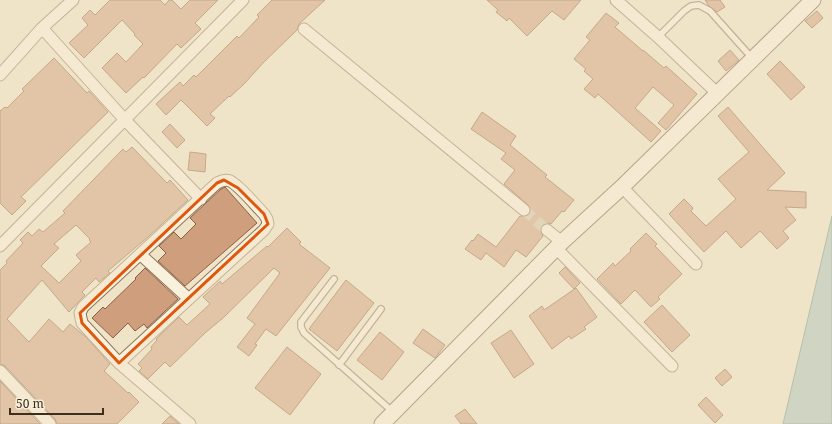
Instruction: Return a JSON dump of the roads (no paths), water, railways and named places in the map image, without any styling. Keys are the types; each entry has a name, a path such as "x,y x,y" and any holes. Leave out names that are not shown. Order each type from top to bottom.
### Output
{"main road":[{"path":"382,424 559,245 622,187 813,0"}],"street":[{"path":"0,75 42,28 73,0"},
{"path":"0,246 243,0"},
{"path":"616,0 658,37 718,94"},
{"path":"42,28 125,120 201,198"},
{"path":"304,29 524,210"},
{"path":"119,363 264,230 268,224 264,214 229,181 224,180 218,182 141,255 83,307 80,313 82,323 119,363 190,424"},
{"path":"622,187 696,264"},
{"path":"547,230 559,245 672,366"},
{"path":"141,255 189,299"},
{"path":"0,371 50,424"}],"lane":[{"path":"658,37 684,11 691,6 699,4 710,11 753,59"},
{"path":"334,279 301,322 300,327 304,333 393,413"},
{"path":"339,365 381,309"}],"water":[{"path":"832,216 832,424 783,424"}],"tunnel":[{"path":"524,210 547,230"}]}
